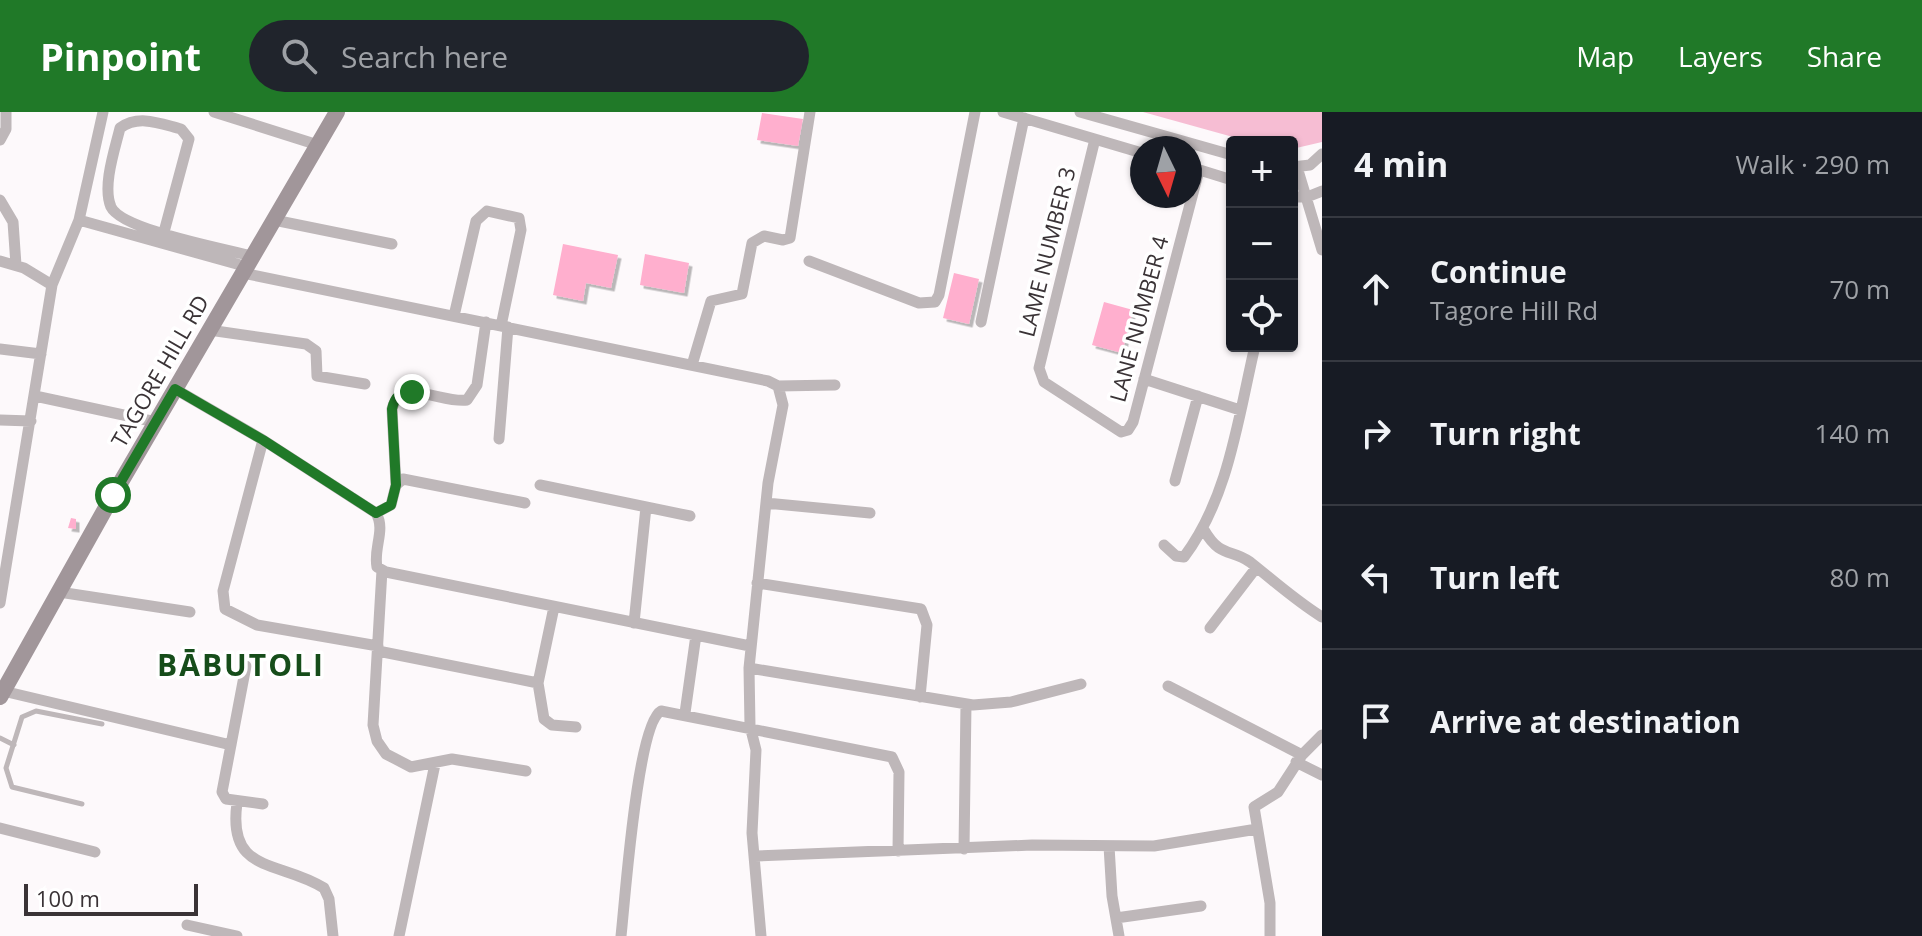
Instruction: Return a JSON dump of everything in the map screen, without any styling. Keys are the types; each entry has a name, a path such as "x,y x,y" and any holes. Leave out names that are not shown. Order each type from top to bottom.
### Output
{"main road":[{"name":"TAGORE HILL RD","path":"2,694 246,265 337,112"}],"street":[{"path":"0,140 6,129 6,112"},
{"path":"0,603 52,285 79,220 101,112"},
{"path":"214,112 318,145"},
{"path":"692,365 711,301 742,294 752,243 764,236 783,240 790,238 810,112"},
{"path":"809,261 919,303 935,302 939,295 975,112"},
{"path":"1003,112 1130,149"},
{"path":"1080,112 1226,153"},
{"path":"981,322 1024,118"},
{"path":"164,232 189,139 181,129 141,119 120,128 108,187 111,207 135,225 164,232 246,265"},
{"name":"LAME NUMBER 3","path":"1095,139 1041,361 1040,376 1044,382 1111,428 1121,432 1128,430"},
{"path":"1298,166 1310,165 1322,154"},
{"path":"1202,171 1226,178"},
{"path":"1298,176 1322,250"},
{"path":"1298,197 1322,191"},
{"path":"0,200 13,222 16,265"},
{"name":"LANE NUMBER 4","path":"1128,430 1144,379 1185,208"},
{"path":"454,316 476,221 487,211 514,214 519,218 521,230 504,326 499,439"},
{"path":"79,220 454,316 768,381 778,386 835,385"},
{"path":"274,220 392,244"},
{"path":"0,261 16,265 52,285"},
{"path":"376,513 391,505 396,485 392,409 395,398 401,393 412,392 467,400 477,385 486,322"},
{"path":"209,330 306,344 316,351 317,376 365,384"},
{"path":"0,349 41,354"},
{"path":"1164,545 1176,556 1184,557 1204,530 1220,490 1254,352"},
{"path":"1144,379 1240,410"},
{"path":"761,936 752,833 756,750 750,726 749,668 766,503 783,405 778,386"},
{"path":"175,389 263,440 376,513 381,527 375,556 382,570 373,725 377,741 386,754 411,767 462,760 526,771"},
{"path":"35,396 156,422"},
{"path":"1175,481 1198,396"},
{"path":"0,420 31,421"},
{"path":"263,440 223,591 225,609 272,628 538,683"},
{"path":"396,485 403,479 411,479 525,503"},
{"path":"540,485 690,516"},
{"path":"766,503 870,513"},
{"path":"634,623 646,507"},
{"path":"1204,530 1225,554 1241,557 1322,617"},
{"path":"1210,628 1256,568"},
{"path":"382,570 750,646"},
{"path":"757,583 921,609 927,625 920,697"},
{"path":"59,592 190,612"},
{"path":"554,607 538,683 544,719 552,725 576,727"},
{"path":"685,713 696,635"},
{"path":"246,666 222,792 226,799 237,803 263,804"},
{"path":"749,668 966,704 1001,704 1081,684"},
{"path":"1168,686 1322,775"},
{"path":"2,694 231,745"},
{"path":"964,849 966,704"},
{"path":"621,936 635,800 651,721 661,711 685,713 892,757 899,772 898,851"},
{"path":"1270,936 1270,903 1254,807 1278,792 1299,759 1322,735"},
{"path":"399,936 435,764"},
{"path":"237,803 235,835 243,850 270,868 324,888 329,899 333,936"},
{"path":"0,828 95,852"},
{"path":"755,856 1186,843 1257,829"},
{"path":"1109,846 1119,936"},
{"path":"1116,918 1201,906"},
{"path":"187,925 237,936"}],"lane":[{"path":"82,804 12,787 6,768 22,717 27,713 36,711 102,724"},
{"path":"0,738 14,745"}],"shaded area":[{"path":"1143,112 1322,112 1322,142 1298,148 1298,136 1229,136"}],"building":[{"path":"762,113 803,119 798,146 757,140"},
{"path":"563,244 618,255 611,288 586,283 583,301 553,295"},
{"path":"645,254 689,263 684,293 640,285"},
{"path":"954,273 979,279 969,324 943,318"},
{"path":"1104,302 1133,310 1122,353 1092,345"},
{"path":"71,518 76,519 76,529 68,528"}],"district":[{"name":"BĀBUTOLI","path":"241,666"}],"route":[{"path":"113,495 175,389 263,440 376,513 391,505 396,485 392,409 395,398 401,393 412,392"}]}
